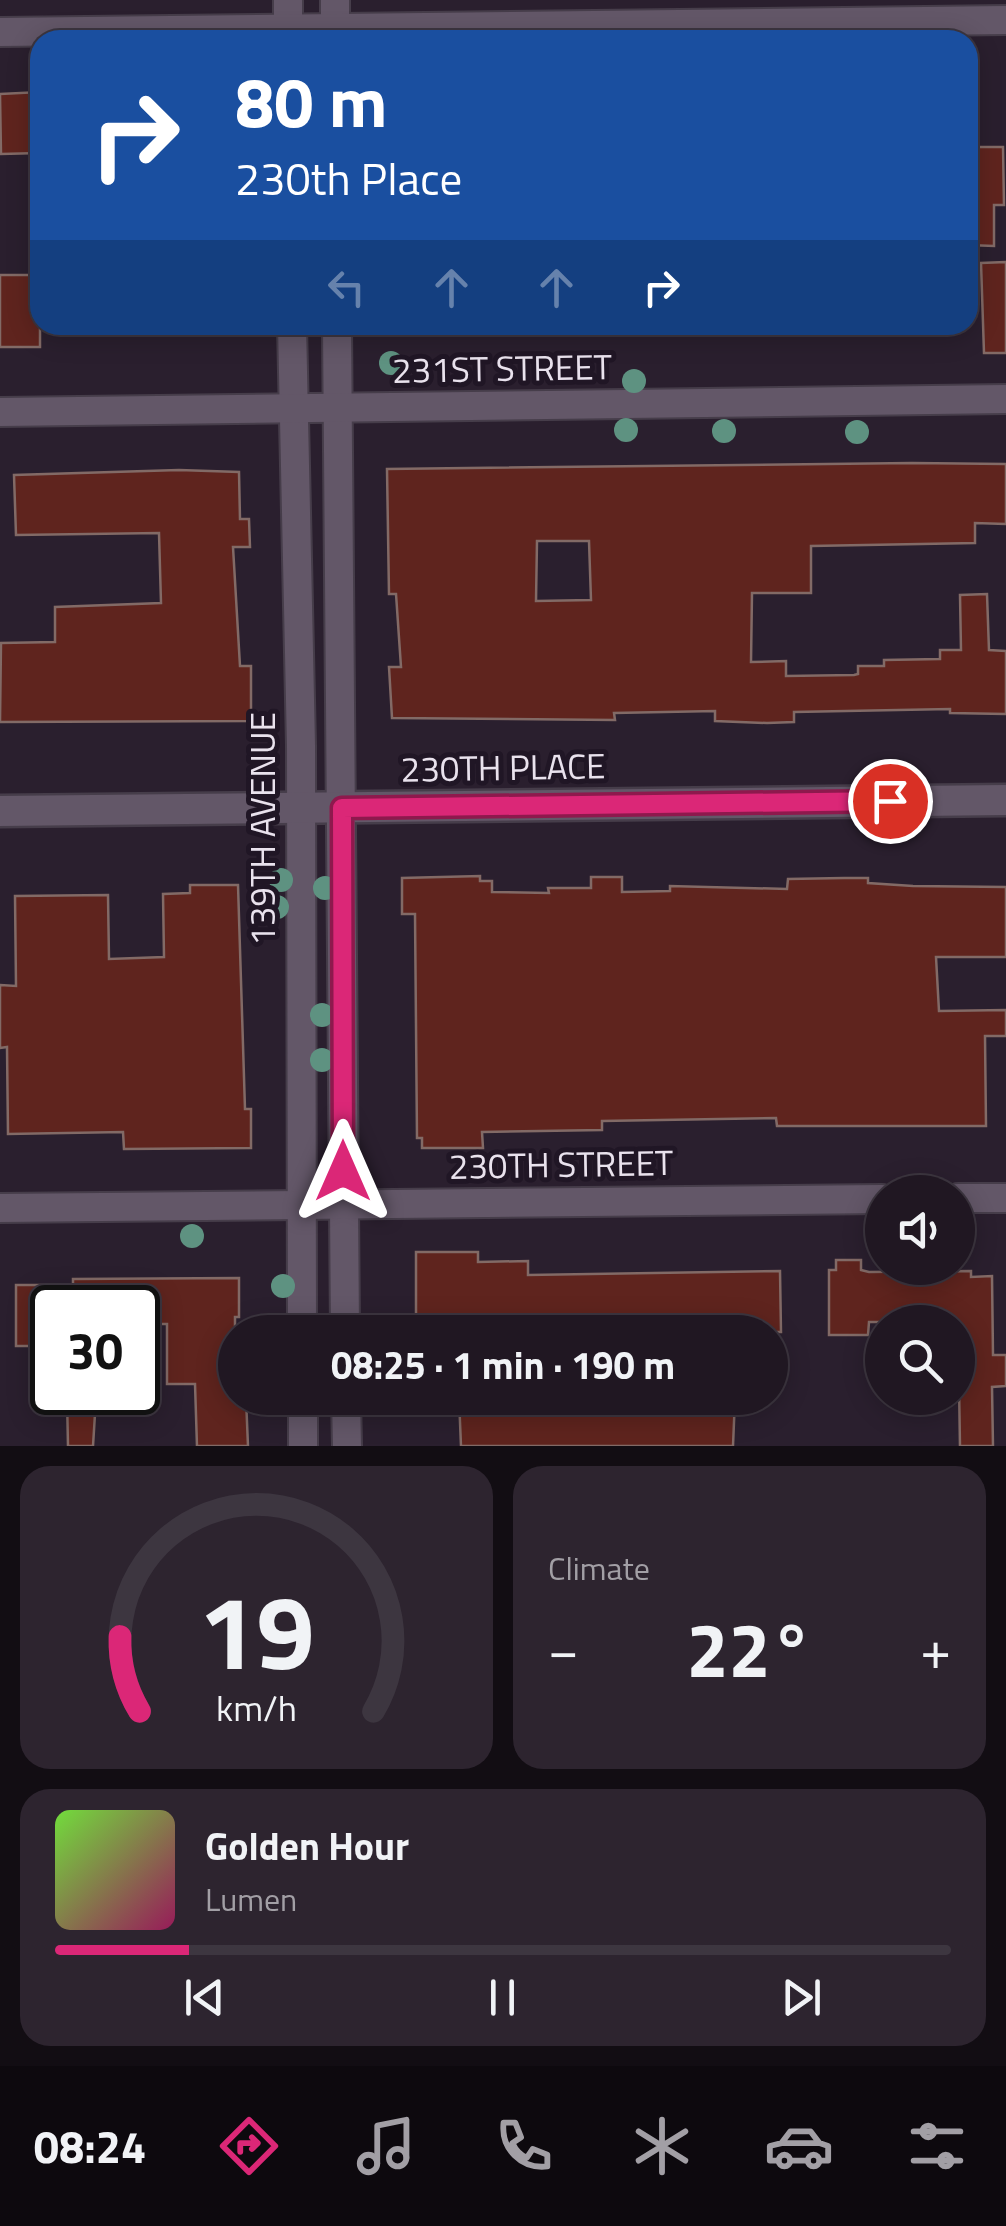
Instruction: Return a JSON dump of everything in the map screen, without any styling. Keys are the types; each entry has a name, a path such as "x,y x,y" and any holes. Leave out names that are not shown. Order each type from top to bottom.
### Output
{"street":[{"path":"288,0 288,30"},
{"path":"335,0 335,30"},
{"path":"559,30 1006,20"},
{"path":"0,32 30,32"},
{"name":"139TH AVENUE","path":"292,335 301,808 302,1315"},
{"path":"337,335 345,1315"},
{"name":"231ST STREET","path":"0,412 1006,400"},
{"name":"230TH PLACE","path":"0,811 1006,800"},
{"path":"975,1198 1006,1198"},
{"name":"230TH STREET","path":"0,1208 865,1199"},
{"path":"302,1415 303,1446"},
{"path":"346,1415 347,1446"}],"building":[{"path":"30,92 30,153 1,154 0,94"},
{"path":"978,147 1003,147 1004,205 994,205 994,246 978,245"},
{"path":"1006,262 1006,353 984,353 981,263"},
{"path":"0,275 30,275 30,335 40,335 40,347 0,347"},
{"path":"1006,464 1006,524 975,523 975,543 811,546 811,593 752,593 751,662 786,661 786,676 854,675 858,674 858,666 884,666 884,660 940,659 940,650 961,650 960,595 987,594 989,650 1006,651 1006,714 950,713 950,709 794,712 794,722 767,723 715,721 715,711 614,713 615,720 392,718 389,667 401,667 396,594 389,594 387,469","holes":["537,541 589,541 591,600 536,601"]},
{"path":"239,472 240,519 249,519 250,547 233,547 240,666 251,666 251,721 0,722 1,643 55,642 55,607 161,603 159,533 16,535 14,475"},
{"path":"480,876 480,881 492,881 492,892 549,893 548,888 591,888 591,877 622,877 622,892 670,891 670,886 787,889 788,879 844,878 913,886 1006,887 1006,957 936,957 939,1011 1006,1010 1006,1036 985,1036 986,1126 777,1126 776,1118 602,1121 602,1130 482,1132 483,1148 422,1148 422,1138 417,1138 415,914 402,914 402,878"},
{"path":"190,885 238,885 245,1109 251,1109 251,1148 124,1149 123,1132 8,1134 7,1047 0,1048 0,985 16,986 15,896 108,895 109,959 164,957 163,894 190,893"},
{"path":"416,1252 478,1252 478,1262 528,1261 528,1275 780,1271 781,1315 416,1315"},
{"path":"836,1260 861,1260 865,1285 975,1285 975,1277 992,1276 993,1355 1006,1355 1006,1386 992,1387 993,1446 960,1446 960,1415 975,1415 975,1305 865,1305 865,1335 829,1335 829,1270 836,1270"},
{"path":"239,1278 239,1315 218,1315 218,1415 247,1415 248,1446 197,1446 195,1384 167,1384 167,1324 160,1324 160,1285 73,1285 73,1279"},
{"path":"16,1285 30,1285 30,1346 16,1346"},
{"path":"67,1415 95,1415 93,1446 68,1446"},
{"path":"460,1415 734,1415 733,1446 461,1446"}],"route":[{"path":"343,1171 342,808 890,801"}]}
